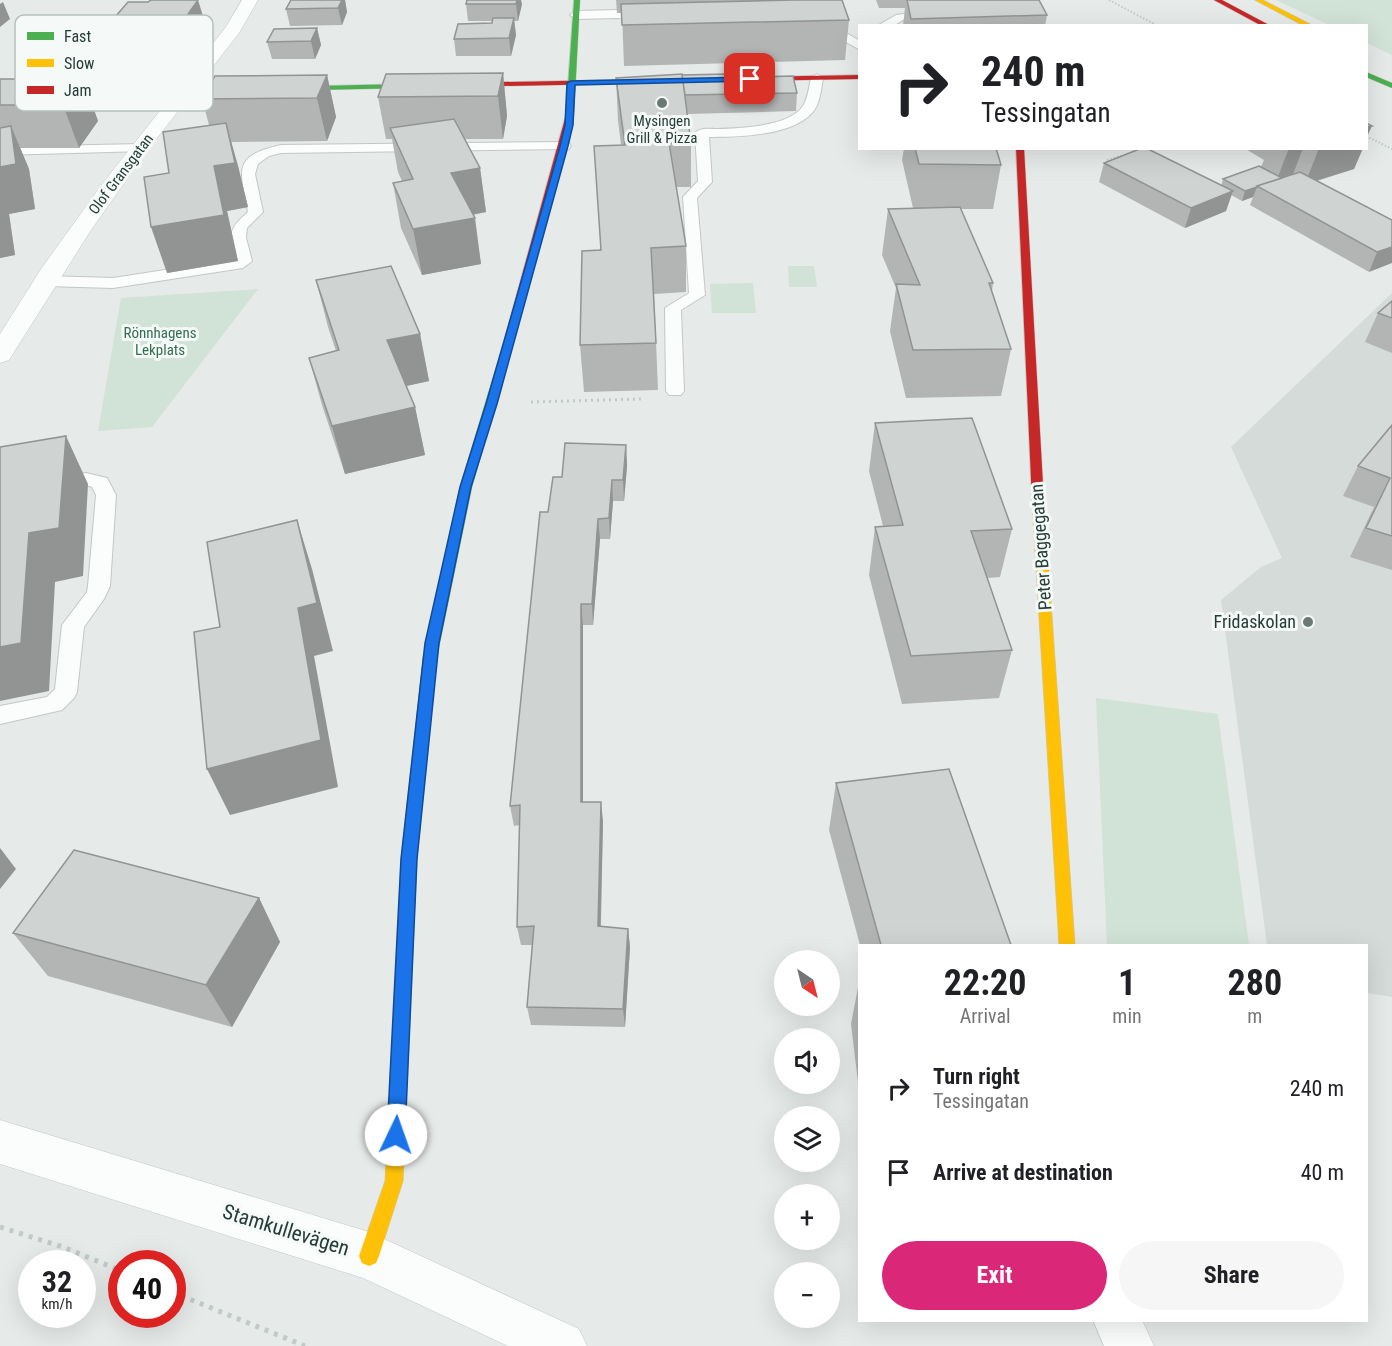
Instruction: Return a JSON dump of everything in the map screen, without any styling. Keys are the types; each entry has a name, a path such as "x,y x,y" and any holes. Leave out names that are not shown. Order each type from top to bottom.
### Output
{"main road":[{"path":"369,1256 394,1181 409,859 432,643 466,487 569,125 577,0"},
{"path":"1217,0 1264,24"},
{"path":"1258,0 1307,24"},
{"path":"1368,75 1392,86"},
{"path":"735,80 858,77"},
{"path":"213,89 676,81"},
{"path":"0,93 15,93"},
{"name":"Peter Baggegatan","path":"1020,150 1035,460 1067,944"}],"street":[{"name":"Olof Gransgatan","path":"213,53 233,29 250,0"},
{"name":"Olof Gransgatan","path":"0,355 29,303 106,191 168,111"},
{"name":"Stamkullevägen","path":"0,1142 369,1256 539,1341"},
{"path":"1118,1322 1129,1346"}],"lane":[{"path":"576,15 618,14 641,19 662,19"},
{"path":"888,24 910,15 943,14"},
{"path":"813,20 829,26 858,45"},
{"path":"675,391 673,308 697,295 690,196 705,182 702,133 754,132 798,117 809,109 817,78"},
{"path":"45,281 114,283 237,265 244,261 238,232 241,225 256,212 248,174 251,162 264,153 281,149 564,146"},
{"path":"0,151 141,148"},
{"path":"0,489 87,479 100,482 106,495 99,586 97,594 73,626 66,692 54,704 0,715"}],"path":[{"path":"1109,0 1154,24"},
{"path":"1368,137 1392,149"},
{"path":"1107,160 1142,150"},
{"path":"491,404 662,399 675,391"},
{"path":"0,1227 60,1246 108,1265"},
{"path":"186,1298 305,1346"}],"shaded area":[{"name":"Fridaskolan","path":"1392,293 1392,997 1368,993 1368,944 1267,944 1221,600 1261,567 1282,558 1231,447"}],"green space":[{"path":"1276,0 1392,0 1392,55 1368,43 1368,24 1327,24"},
{"path":"788,266 814,266 817,287 789,287"},
{"path":"753,283 756,313 712,313 710,284"},
{"name":"Rönnhagens Lekplats","path":"258,289 152,427 98,431 121,298"},
{"path":"1096,698 1218,714 1249,944 1107,944"}],"building":[{"path":"151,0 198,0 187,15 117,15 128,2"},
{"path":"291,0 342,0 338,8 286,9"},
{"path":"467,0 517,0 516,4 466,4"},
{"path":"842,0 849,20 622,25 621,4"},
{"path":"907,0 1039,0 1047,15 911,19"},
{"path":"493,18 514,18 509,38 454,39 458,24 492,23"},
{"path":"317,28 311,41 267,42 274,29"},
{"path":"503,73 498,96 378,97 386,74"},
{"path":"682,74 691,143 669,143 686,246 651,248 656,343 580,345 582,251 601,250 594,146 625,145 616,78"},
{"path":"726,74 727,78 793,76 797,93 685,95 682,75"},
{"path":"327,75 317,98 213,99 215,76"},
{"path":"0,79 15,79 15,105 0,105"},
{"path":"454,119 480,168 451,173 475,218 413,229 393,183 413,179 390,128"},
{"path":"226,123 235,163 214,166 224,215 151,227 144,177 169,173 163,132"},
{"path":"11,126 16,164 0,167 0,128"},
{"path":"916,150 997,150 1001,165 919,164"},
{"path":"1137,150 1150,150 1233,191 1191,208 1104,163"},
{"path":"1259,166 1282,178 1245,191 1223,179"},
{"path":"1300,172 1392,220 1392,247 1377,252 1257,186"},
{"path":"960,207 993,283 989,283 1011,349 913,350 896,284 920,285 888,209"},
{"path":"391,266 420,334 387,340 415,407 332,426 309,358 339,350 316,280"},
{"path":"1392,301 1392,318 1378,313"},
{"path":"972,418 1012,529 971,531 1012,650 911,656 875,527 903,525 875,423"},
{"path":"1392,425 1392,536 1366,528 1390,478 1358,466"},
{"path":"66,436 59,528 29,533 21,643 0,647 0,447"},
{"path":"565,443 626,445 623,480 612,480 609,518 598,519 592,604 581,604 581,802 601,802 598,926 628,929 623,1009 527,1007 534,926 517,927 520,805 510,806 540,512 548,512 553,477 562,477"},
{"path":"297,520 317,603 298,608 321,740 207,769 194,632 220,627 207,542"},
{"path":"949,769 1011,944 881,944 836,783"},
{"path":"74,850 259,898 206,985 13,933"}],"traffic: fast":[{"path":"570,113 577,0"},
{"path":"1368,75 1392,86"},
{"path":"213,90 502,84"},
{"path":"430,657 466,487 510,337"}],"traffic: slow":[{"path":"1258,0 1307,24"},
{"path":"1038,502 1067,944"},
{"path":"369,1256 394,1181 405,951"}],"traffic: jam":[{"path":"1217,0 1264,24"},
{"path":"750,79 858,77"},
{"path":"502,84 660,81"},
{"path":"0,94 15,94"},
{"path":"510,337 569,125 570,113"},
{"path":"1020,150 1038,502"},
{"path":"405,951 409,859 430,657"}],"place":[{"name":"Mysingen Grill & Pizza","path":"662,103"},
{"name":"Fridaskolan","path":"1308,622"}],"route":[{"path":"396,1135 409,859 432,643 466,487 564,146 569,125 571,83 750,79"}]}
